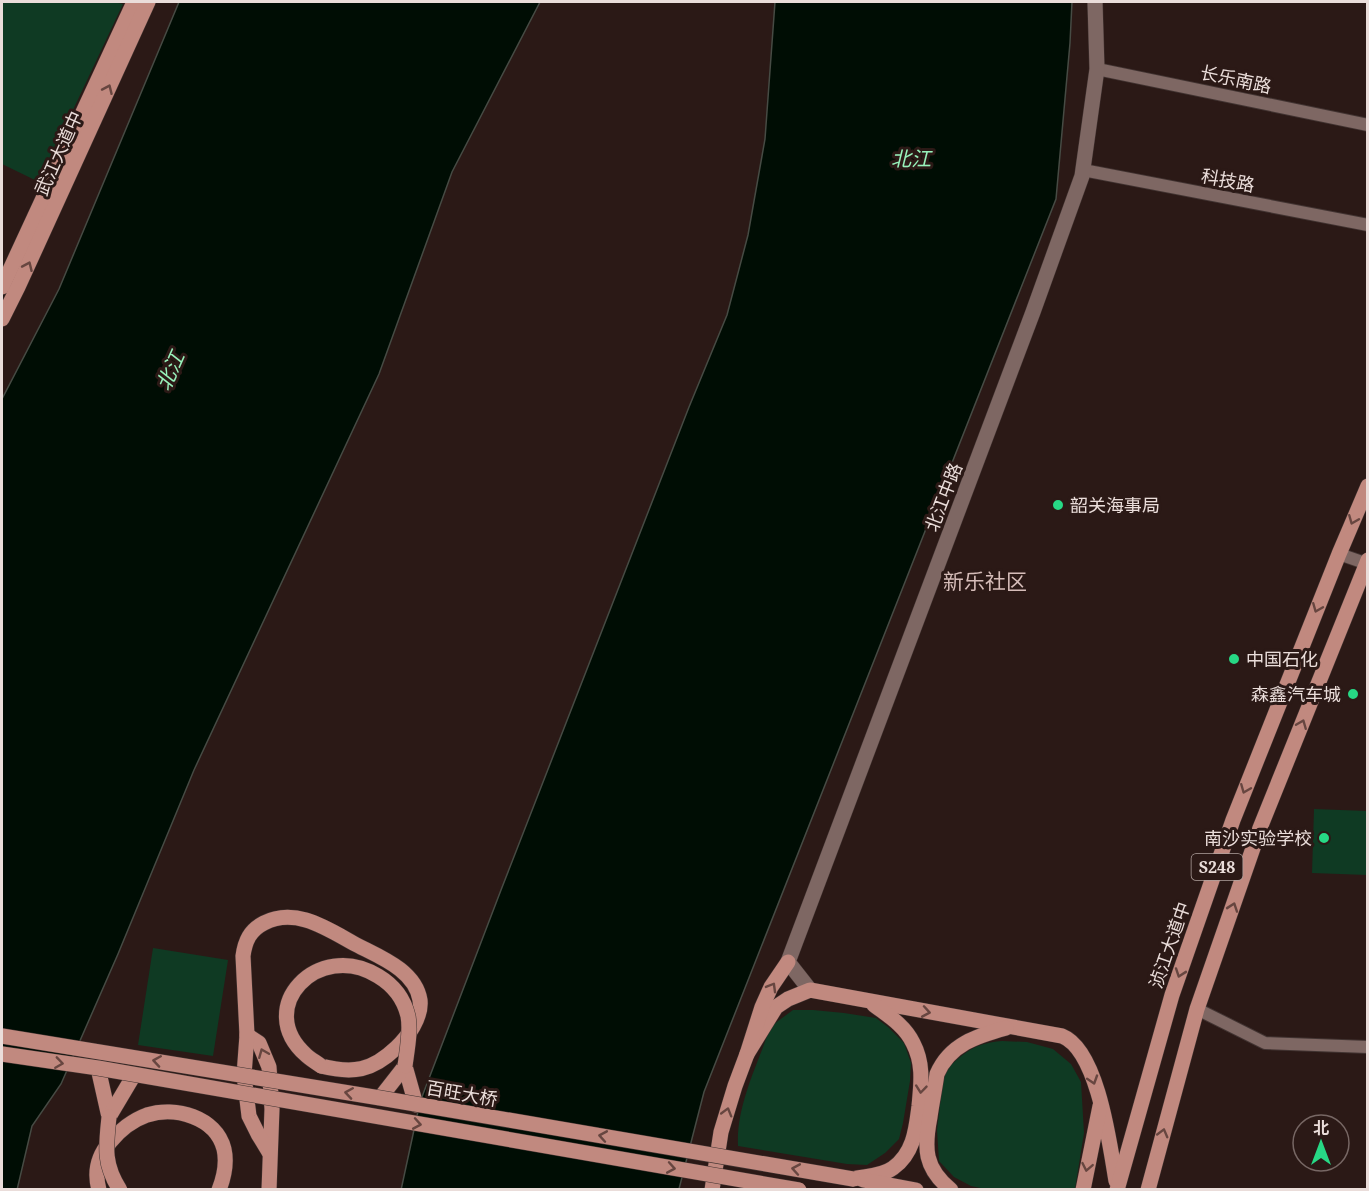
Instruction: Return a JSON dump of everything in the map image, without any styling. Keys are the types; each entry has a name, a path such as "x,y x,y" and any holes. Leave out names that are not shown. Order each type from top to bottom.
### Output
{"main road":[{"name":"武江大道中","path":"2,287 134,2"},
{"name":"武江大道中","path":"2,319 148,2"},
{"name":"浈江大道中","path":"1117,1188 1172,995 1233,820 1368,486"},
{"name":"S248","path":"1148,1190 1197,1009 1260,828 1367,563"},
{"path":"269,1152 249,1116 244,1075 247,1035 243,956 244,944 248,937 260,925 276,918 292,916 322,926 395,966 416,988 420,1000 420,1011 414,1024 401,1042 377,1064 363,1069 333,1069 321,1065 306,1056 291,1037 287,1026 289,1003 294,992 301,981 314,972 326,967 337,966 360,968 385,980 401,998 408,1015 409,1034 405,1066 416,1105"},
{"path":"712,1190 721,1132 735,1086 766,997 789,962"},
{"path":"747,1054 776,1007 810,990 1062,1036 1069,1039 1080,1051 1090,1070 1106,1122 1117,1188"},
{"path":"853,1179 891,1169 904,1157 915,1136 922,1079 919,1056 906,1032 893,1019 868,1001"},
{"path":"951,1190 932,1169 927,1154 926,1138 937,1074 940,1066 962,1044 978,1036 1009,1027"},
{"path":"247,1035 259,1043 269,1067 272,1109 269,1190"},
{"name":"百旺大桥","path":"2,1036 916,1190"},
{"name":"百旺大桥","path":"2,1054 98,1068 799,1190"},
{"path":"380,1098 405,1066"},
{"path":"98,1068 109,1117 106,1156 120,1190"},
{"path":"109,1117 134,1075"},
{"path":"1083,1190 1100,1103"},
{"path":"99,1190 96,1173 102,1151 126,1127 146,1115 167,1111 189,1114 205,1123 219,1137 224,1148 225,1160 219,1190"}],"street":[{"name":"北江中路","path":"789,962 1082,176 1096,69 1095,2"},
{"name":"长乐南路","path":"1096,69 1368,125"},
{"name":"科技路","path":"1083,170 1368,225"},
{"path":"1339,554 1367,563"},
{"path":"789,962 810,990"},
{"path":"1197,1009 1264,1042 1368,1047"}],"green space":[{"path":"2,2 114,2 123,4 39,182 2,164"},
{"path":"1314,809 1367,811 1367,875 1312,873"},
{"path":"153,948 228,960 213,1056 138,1045"},
{"path":"793,1010 813,1010 876,1018 904,1043 911,1063 910,1081 899,1139 885,1153 867,1165 847,1164 738,1146 740,1116 744,1101 770,1028"},
{"path":"1002,1041 1027,1042 1053,1049 1071,1064 1081,1082 1084,1133 1075,1189 985,1189 971,1186 954,1177 939,1161 937,1130 944,1071 970,1050 983,1044"}],"water":[{"name":"北江","path":"179,2 540,2 452,172 379,374 194,770 61,1084 32,1126 17,1190 2,1189 2,399 59,289"},
{"name":"北江","path":"775,2 1072,2 1056,199 704,1092 679,1189 401,1190 420,1102 689,407 727,315 748,235 765,139"}],"place":[{"name":"韶关海事局","path":"1058,505"},
{"name":"中国石化","path":"1234,659"},
{"name":"森鑫汽车城","path":"1353,694"},
{"name":"南沙实验学校","path":"1324,838"}],"district":[{"name":"新乐社区","path":"985,581"}]}
